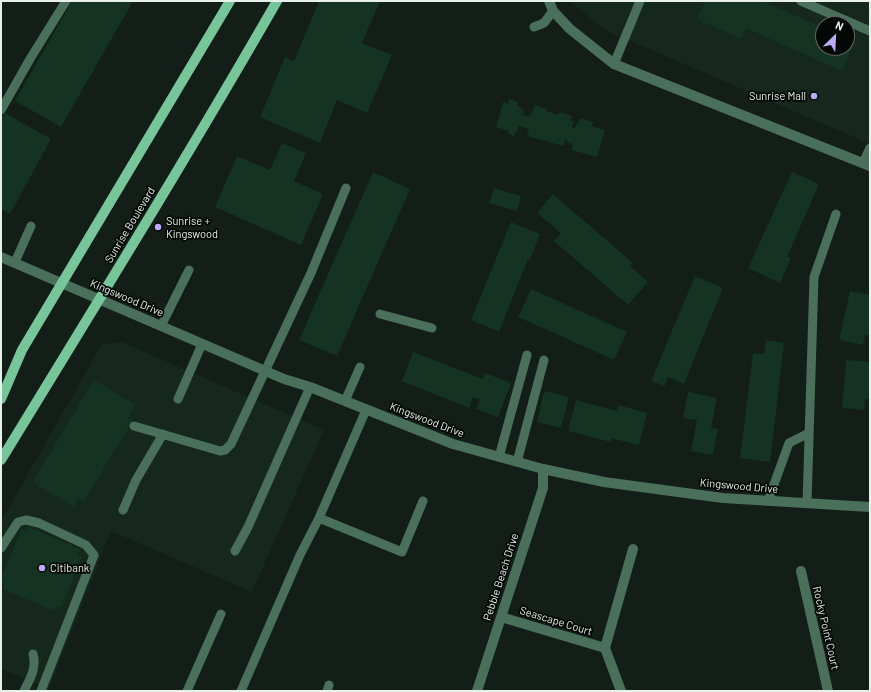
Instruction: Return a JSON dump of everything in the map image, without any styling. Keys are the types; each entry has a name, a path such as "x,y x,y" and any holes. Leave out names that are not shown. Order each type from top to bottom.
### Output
{"main road":[{"path":"1,399 22,350 230,1"},
{"name":"Sunrise Boulevard","path":"1,460 100,300 277,1"}],"street":[{"path":"548,1 553,11 570,29 614,64 867,165"},
{"name":"Kingswood Drive","path":"1,257 284,379 310,387 454,444 498,457 543,469 604,482 723,498 870,507"},
{"name":"Pebble Beach Drive","path":"477,691 542,488 543,469"},
{"name":"Seascape Court","path":"501,617 605,648 633,549"},
{"name":"Rocky Point Court","path":"801,571 828,691"},
{"path":"605,648 621,691"}],"lane":[{"path":"1,110 30,59 66,1"},
{"path":"614,64 640,1"},
{"path":"801,1 870,31"},
{"path":"534,27 544,23 553,11"},
{"path":"867,165 870,148"},
{"path":"134,426 220,451 225,450 231,444 311,273 346,188"},
{"path":"807,503 814,277 836,214"},
{"path":"15,262 31,226"},
{"path":"161,326 189,270"},
{"path":"380,314 432,328"},
{"path":"178,398 202,344"},
{"path":"498,457 527,355"},
{"path":"518,462 544,360"},
{"path":"345,401 360,367"},
{"path":"235,551 248,527 310,387"},
{"path":"241,691 300,555 319,518 366,410"},
{"path":"768,501 789,443 809,433"},
{"path":"123,510 136,480 163,434"},
{"path":"319,518 402,552 423,502"},
{"path":"1,548 18,522 26,520 39,523 86,545 94,555 41,691"},
{"path":"187,691 221,614"},
{"path":"24,691 33,671 35,659 32,654"}],"shaded area":[{"name":"Sunrise Mall","path":"572,1 870,1 870,144 605,30 573,4"},
{"path":"122,342 324,430 252,592 111,531 49,689 1,669 1,521 102,344"}],"building":[{"path":"72,1 129,1 132,3 61,127 15,101"},
{"path":"319,1 380,1 362,43 392,55 367,113 337,100 320,143 260,117 285,57 294,61"},
{"path":"706,1 763,1 815,24 815,56 849,56 842,71 746,28 741,39 697,19"},
{"path":"509,99 518,102 517,106 524,110 523,115 530,117 535,105 547,109 546,111 559,115 559,112 572,116 571,121 574,121 572,128 575,129 580,118 593,122 592,126 605,130 597,157 572,150 573,144 568,143 568,141 565,140 563,146 527,136 529,129 519,126 517,133 515,132 514,136 508,134 509,131 496,127 503,102 508,104"},
{"path":"5,113 51,139 10,214 1,209 1,120"},
{"path":"282,143 306,153 294,181 323,194 301,245 215,207 237,156 270,170"},
{"path":"373,172 410,189 337,356 299,340"},
{"path":"792,172 819,184 787,257 791,258 780,283 748,268"},
{"path":"494,188 521,196 517,211 489,203"},
{"path":"553,194 633,263 630,266 648,282 628,305 554,241 561,233 537,213"},
{"path":"511,222 540,234 530,260 528,259 499,332 471,320"},
{"path":"695,276 723,288 684,384 668,377 665,386 651,381"},
{"path":"531,289 627,332 614,360 518,317"},
{"path":"850,291 870,295 870,336 865,335 863,345 839,340"},
{"path":"766,340 784,343 770,462 740,458 753,353 764,354"},
{"path":"413,352 483,379 485,373 511,383 498,417 476,409 480,400 473,397 469,408 402,381"},
{"path":"846,360 870,362 870,399 865,399 864,410 842,408"},
{"path":"94,380 135,405 128,418 133,420 84,501 78,498 74,507 33,482"},
{"path":"544,391 569,397 561,428 537,422"},
{"path":"688,392 717,398 711,428 718,429 713,455 691,451 697,420 683,418"},
{"path":"576,400 617,411 618,405 647,413 639,445 611,438 611,442 568,431"},
{"name":"Citibank","path":"28,527 80,549 77,555 82,557 61,607 57,605 55,611 3,589 4,583 1,579 22,529 27,532"}],"place":[{"name":"Sunrise Mall","path":"814,96"},
{"name":"Sunrise + Kingswood","path":"158,227"},
{"name":"Citibank","path":"42,568"}]}
